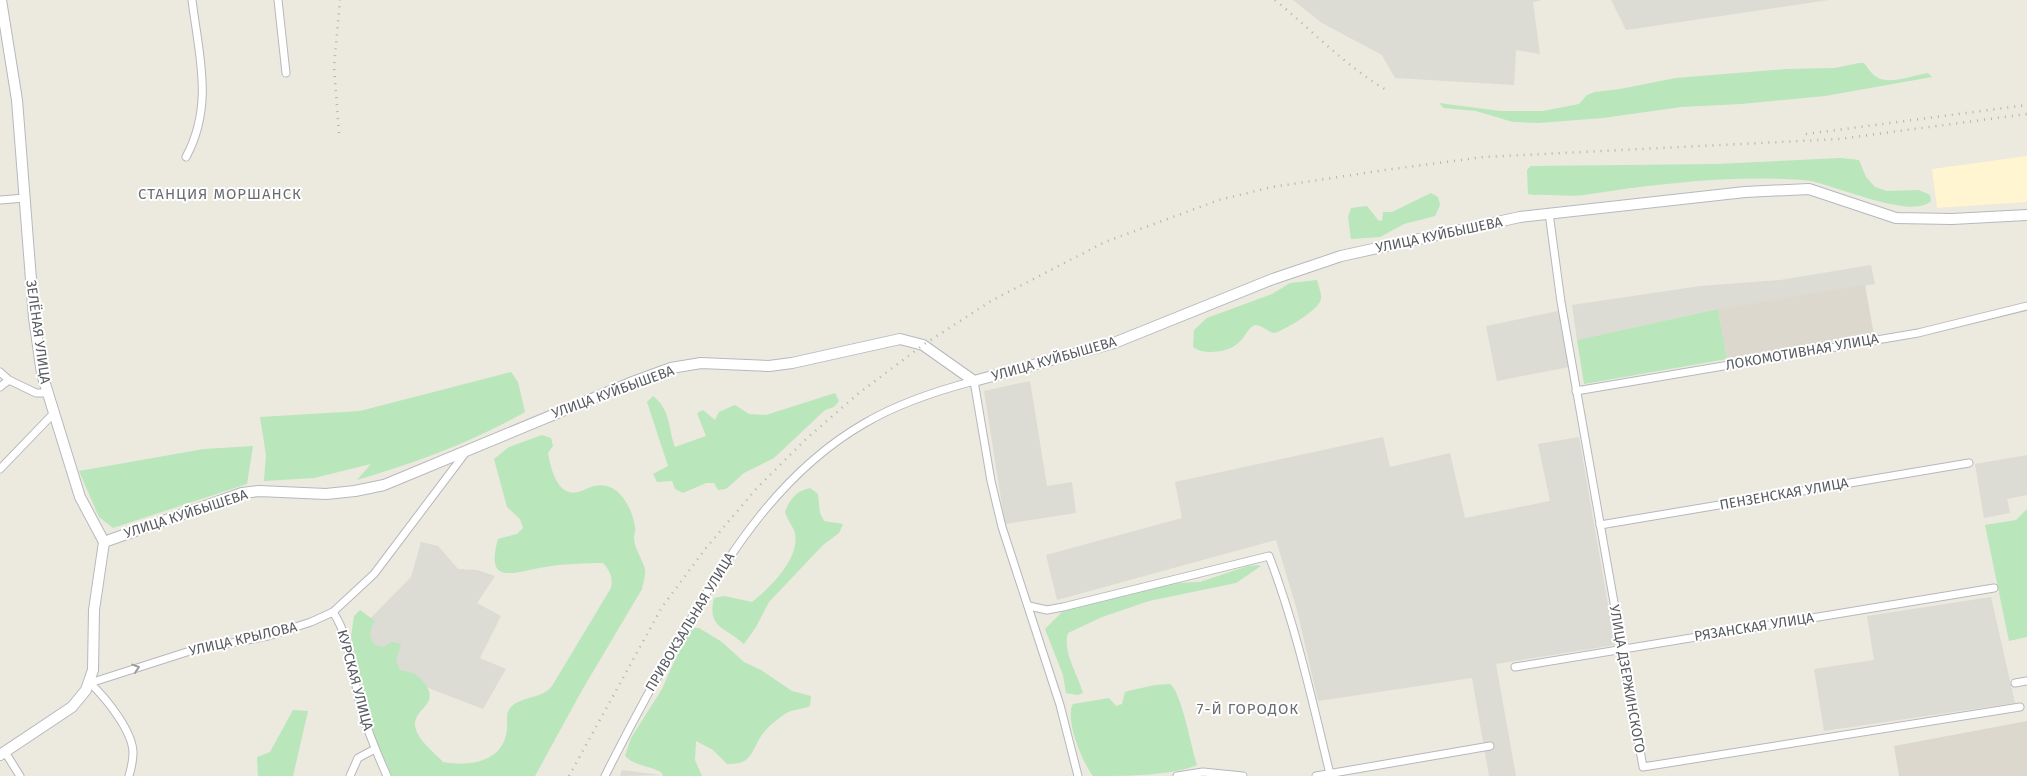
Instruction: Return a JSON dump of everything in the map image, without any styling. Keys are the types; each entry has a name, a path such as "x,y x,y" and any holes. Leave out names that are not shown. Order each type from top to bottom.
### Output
{"street":[{"name":"ЗЕЛЁНАЯ УЛИЦА","path":"1,0 17,100 35,327 47,393 80,497 104,542"},
{"path":"186,158 197,138 202,118 203,94 192,0"},
{"path":"278,0 286,73"},
{"name":"УЛИЦА КУЙБЫШЕВА","path":"104,542 242,493 259,491 326,494 384,485 468,449 670,368 701,363 777,365 900,339 923,345 974,381 1121,340 1273,279 1340,256 1476,226 1549,213 1745,192 1809,189 1896,218 1952,219 2027,215"},
{"path":"0,200 24,198"},
{"name":"УЛИЦА ДЗЕРЖИНСКОГО","path":"1549,213 1576,391 1643,767 2020,707"},
{"name":"ЛОКОМОТИВНАЯ УЛИЦА","path":"1576,391 1918,333 2027,306"},
{"path":"0,372 9,380 36,392 47,393"},
{"path":"0,387 9,380"},
{"path":"974,381 998,509 1060,705 1078,776"},
{"name":"ПРИВОКЗАЛЬНАЯ УЛИЦА","path":"604,776 639,708 720,569 785,486 818,456 864,424 898,406 932,392 974,381"},
{"path":"0,470 53,414"},
{"name":"УЛИЦА КРЫЛОВА","path":"90,683 190,651 268,636 311,622 333,612 374,574 468,449"},
{"name":"ПЕНЗЕНСКАЯ УЛИЦА","path":"1600,525 1969,463"},
{"path":"20,776 3,754 72,707 82,697 90,683 94,652 94,610 104,542"},
{"path":"1028,606 1047,610 1063,607 1269,556 1283,591 1299,648 1330,774"},
{"name":"РЯЗАНСКАЯ УЛИЦА","path":"1515,667 1994,588"},
{"name":"КУРСКАЯ УЛИЦА","path":"333,612 344,634 360,704 375,749 387,776"},
{"path":"2015,683 2027,681"},
{"path":"90,683 101,693 128,734 133,753 129,776"},
{"path":"1316,776 1490,746"},
{"path":"350,776 358,758 375,749"},
{"path":"1643,767 1644,776"},
{"path":"1177,776 1203,772 1243,776"}],"shaded area":[{"path":"1293,0 1542,0 1533,2 1540,54 1516,50 1514,85 1395,78 1382,55 1322,23"},
{"path":"1611,0 1829,0 1626,30"},
{"path":"2027,156 2027,202 1937,208 1932,169"},
{"path":"1871,265 1875,284 1718,309 1577,340 1572,305 1700,286 1780,280"},
{"path":"1865,285 1874,335 1727,359 1718,309"},
{"path":"1558,311 1569,367 1497,381 1486,326"},
{"path":"1030,381 1047,486 1072,482 1076,513 1005,524 984,391"},
{"path":"1383,437 1390,467 1450,453 1465,518 1550,501 1538,444 1579,437 1615,645 1496,664 1516,776 1489,776 1472,678 1318,701 1297,610 1276,540 1057,600 1046,555 1182,518 1175,482"},
{"path":"2027,455 2027,495 2007,499 2010,513 1984,518 1975,464"},
{"path":"421,542 438,546 458,569 477,570 495,576 477,603 501,616 480,658 506,669 483,709 392,674 358,631 411,577"},
{"path":"1991,597 2015,703 1824,731 1814,669 1874,660 1867,616"},
{"path":"2027,721 2027,776 1899,776 1894,746"},
{"path":"622,770 661,775 620,776"}],"green space":[{"path":"1864,63 1880,79 1894,80 1928,73 1932,77 1825,96 1741,104 1681,107 1603,118 1538,123 1513,122 1476,111 1444,108 1439,103 1500,111 1543,111 1579,104 1587,95 1595,92 1676,78 1787,69 1835,68"},
{"path":"1841,158 1859,160 1866,177 1875,187 1887,191 1919,190 1930,195 1931,201 1921,206 1889,204 1816,182 1776,179 1693,182 1638,187 1578,196 1528,194 1527,170 1531,166 1717,164"},
{"path":"1431,193 1438,197 1440,205 1435,216 1404,224 1380,237 1351,239 1348,217 1351,208 1367,206 1378,220 1382,221 1383,212 1392,212"},
{"path":"1317,280 1321,297 1319,303 1308,314 1286,328 1274,333 1256,325 1249,330 1238,344 1223,351 1206,352 1193,347 1194,330 1207,318 1272,294 1290,283"},
{"path":"1718,309 1727,359 1584,384 1577,340"},
{"path":"511,372 518,382 525,412 485,433 422,459 357,480 371,464 314,478 264,481 266,455 260,417 360,411"},
{"path":"835,393 839,401 834,407 825,410 774,458 744,473 726,489 718,490 714,483 706,483 683,493 675,489 672,481 657,482 653,474 668,466 647,402 653,396 659,401 666,413 675,447 706,436 697,413 703,410 715,420 719,412 735,405 749,414 766,415"},
{"path":"542,435 551,438 553,446 548,453 550,464 554,476 564,490 575,493 594,486 603,485 617,491 627,504 631,511 635,528 635,546 645,570 642,589 581,692 535,776 392,776 374,736 351,637 354,616 360,610 375,621 370,633 375,645 384,647 392,642 401,644 396,661 400,670 417,676 429,691 430,697 428,702 416,719 415,725 419,735 443,762 464,764 484,760 500,749 507,729 509,709 516,703 543,693 552,686 611,588 610,574 603,563 559,565 514,573 505,573 495,565 498,539 517,534 523,528 520,519 507,507 494,459 509,447"},
{"path":"253,446 247,484 113,528 99,517 79,471 204,449"},
{"path":"810,488 818,494 820,513 824,521 843,524 839,533 823,545 769,602 756,627 744,644 715,621 712,608 714,598 724,596 752,602 776,580 789,561 796,540 794,530 785,512 794,496"},
{"path":"2027,509 2027,637 2009,641 1985,525 2016,520"},
{"path":"1248,566 1261,566 1236,583 1149,601 1102,617 1068,633 1067,647 1069,655 1083,693 1078,695 1066,693 1063,675 1045,629 1062,612 1173,583 1200,582"},
{"path":"689,628 699,628 722,642 744,662 761,670 792,691 811,696 810,706 788,712 774,722 761,736 748,758 742,762 727,764 713,750 696,741 695,760 702,776 663,776 657,770 629,760 625,756 631,738 662,689"},
{"path":"1170,684 1182,709 1197,765 1186,769 1161,773 1093,776 1084,762 1076,741 1071,719 1073,704 1109,698 1116,706 1122,704 1125,692 1155,685"},
{"path":"293,710 308,711 293,776 258,776 257,757 270,752"}],"railway":[{"path":"339,133 334,67 340,0"},
{"path":"1275,0 1343,59 1388,91"},
{"path":"1806,134 2027,105"},
{"path":"569,776 662,607 706,548 756,489 806,439 859,393 923,345 991,301 1105,242 1219,200 1272,187 1392,169 1484,157 1839,139 2027,114"}],"district":[{"name":"СТАНЦИЯ МОРШАНСК","path":"220,194"},
{"name":"7-Й ГОРОДОК","path":"1248,709"}]}
